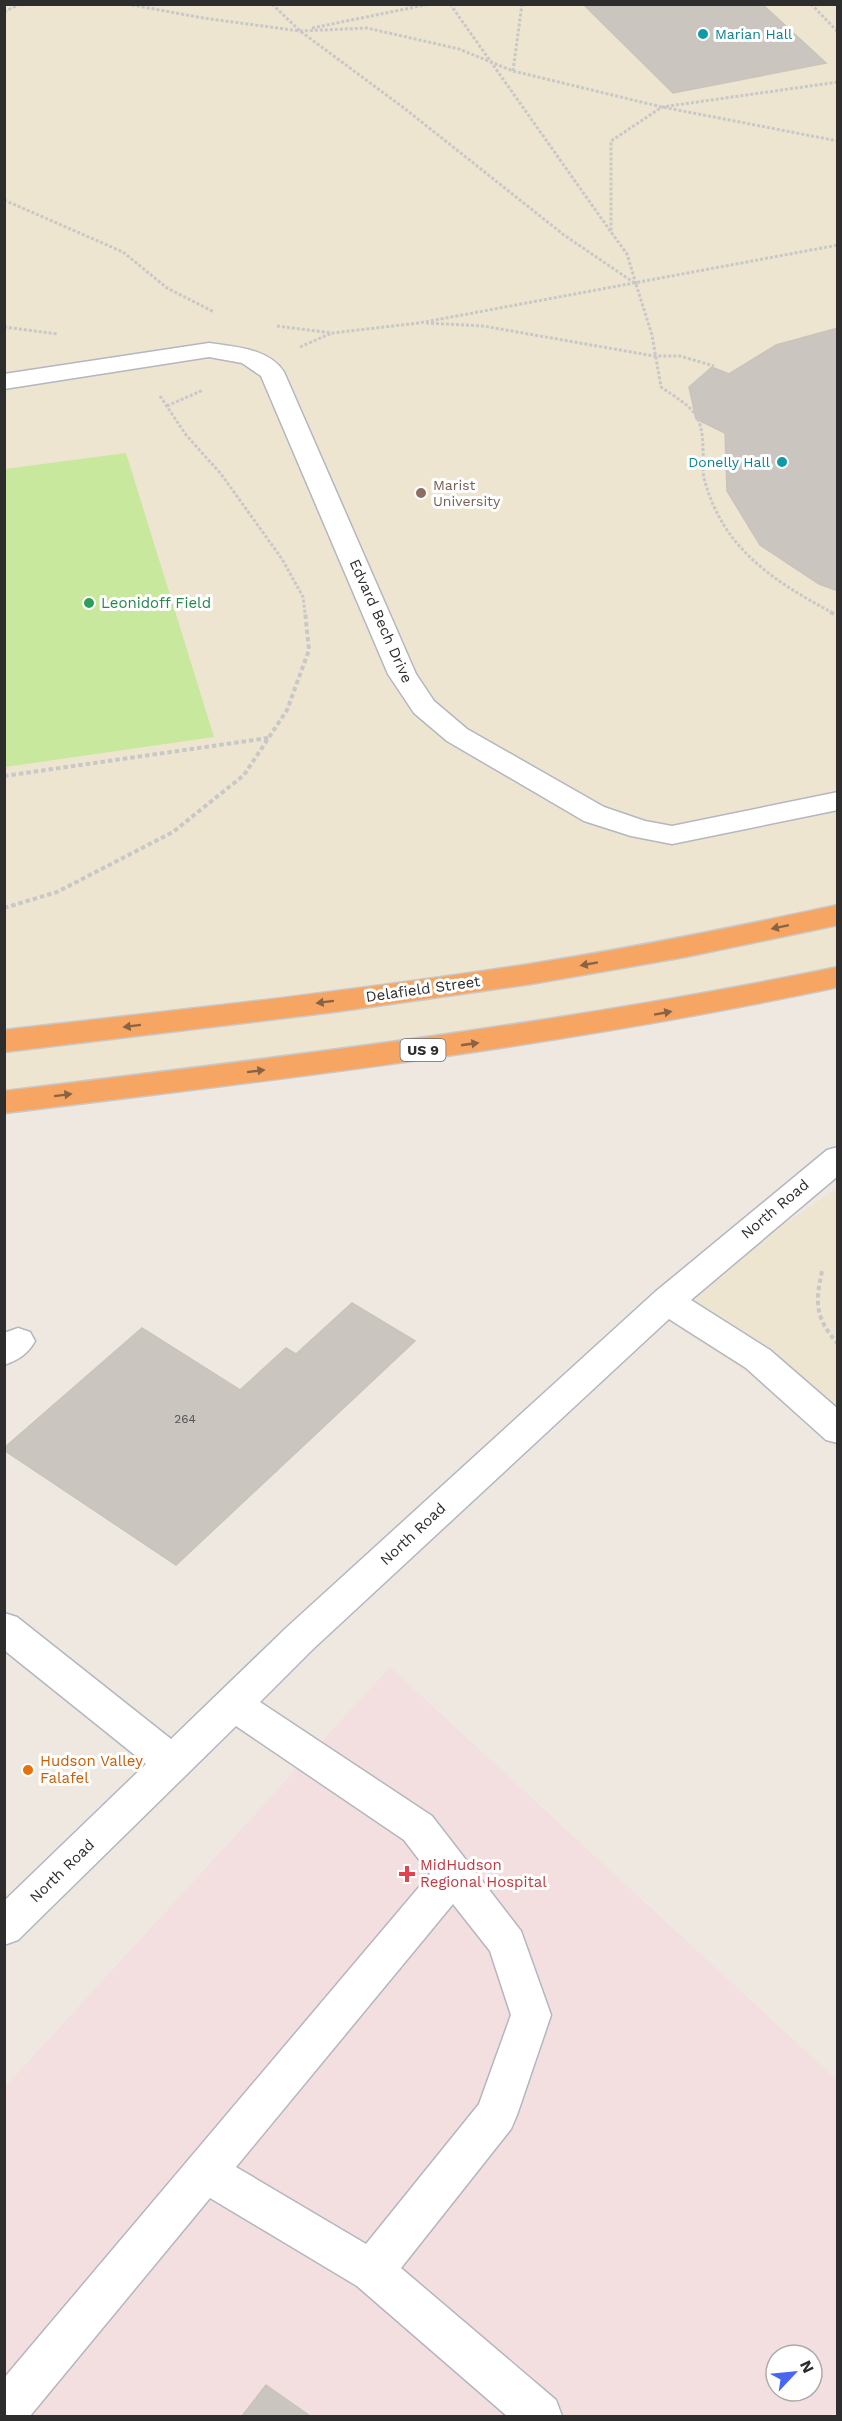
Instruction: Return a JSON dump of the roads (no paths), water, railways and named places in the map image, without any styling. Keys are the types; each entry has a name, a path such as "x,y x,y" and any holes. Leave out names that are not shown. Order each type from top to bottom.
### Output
{"highway":[{"name":"Delafield Street","path":"4,1041 384,995 531,974 712,942 837,915"},
{"name":"US 9","path":"4,1102 509,1038 689,1008 837,977"}],"street":[{"name":"Edvard Bech Drive","path":"4,382 209,350 249,357 272,372 402,674 424,707 457,735 594,814 641,829 672,835 837,801"},
{"name":"North Road","path":"4,1928 307,1631 674,1295 837,1158"},
{"path":"674,1295 759,1359 837,1430"},
{"path":"4,1628 172,1762"},
{"path":"232,1703 418,1828 507,1942 531,2015 496,2115 372,2271"},
{"path":"4,2413 454,1874"},
{"path":"205,2172 372,2271 540,2416"}],"place":[{"name":"Marian Hall","path":"703,34"},
{"name":"Donelly Hall","path":"782,462"},
{"name":"Marist University","path":"421,493"},
{"name":"Leonidoff Field","path":"89,603"},
{"name":"Hudson Valley Falafel","path":"28,1770"},
{"name":"MidHudson Regional Hospital","path":"407,1874"}]}
